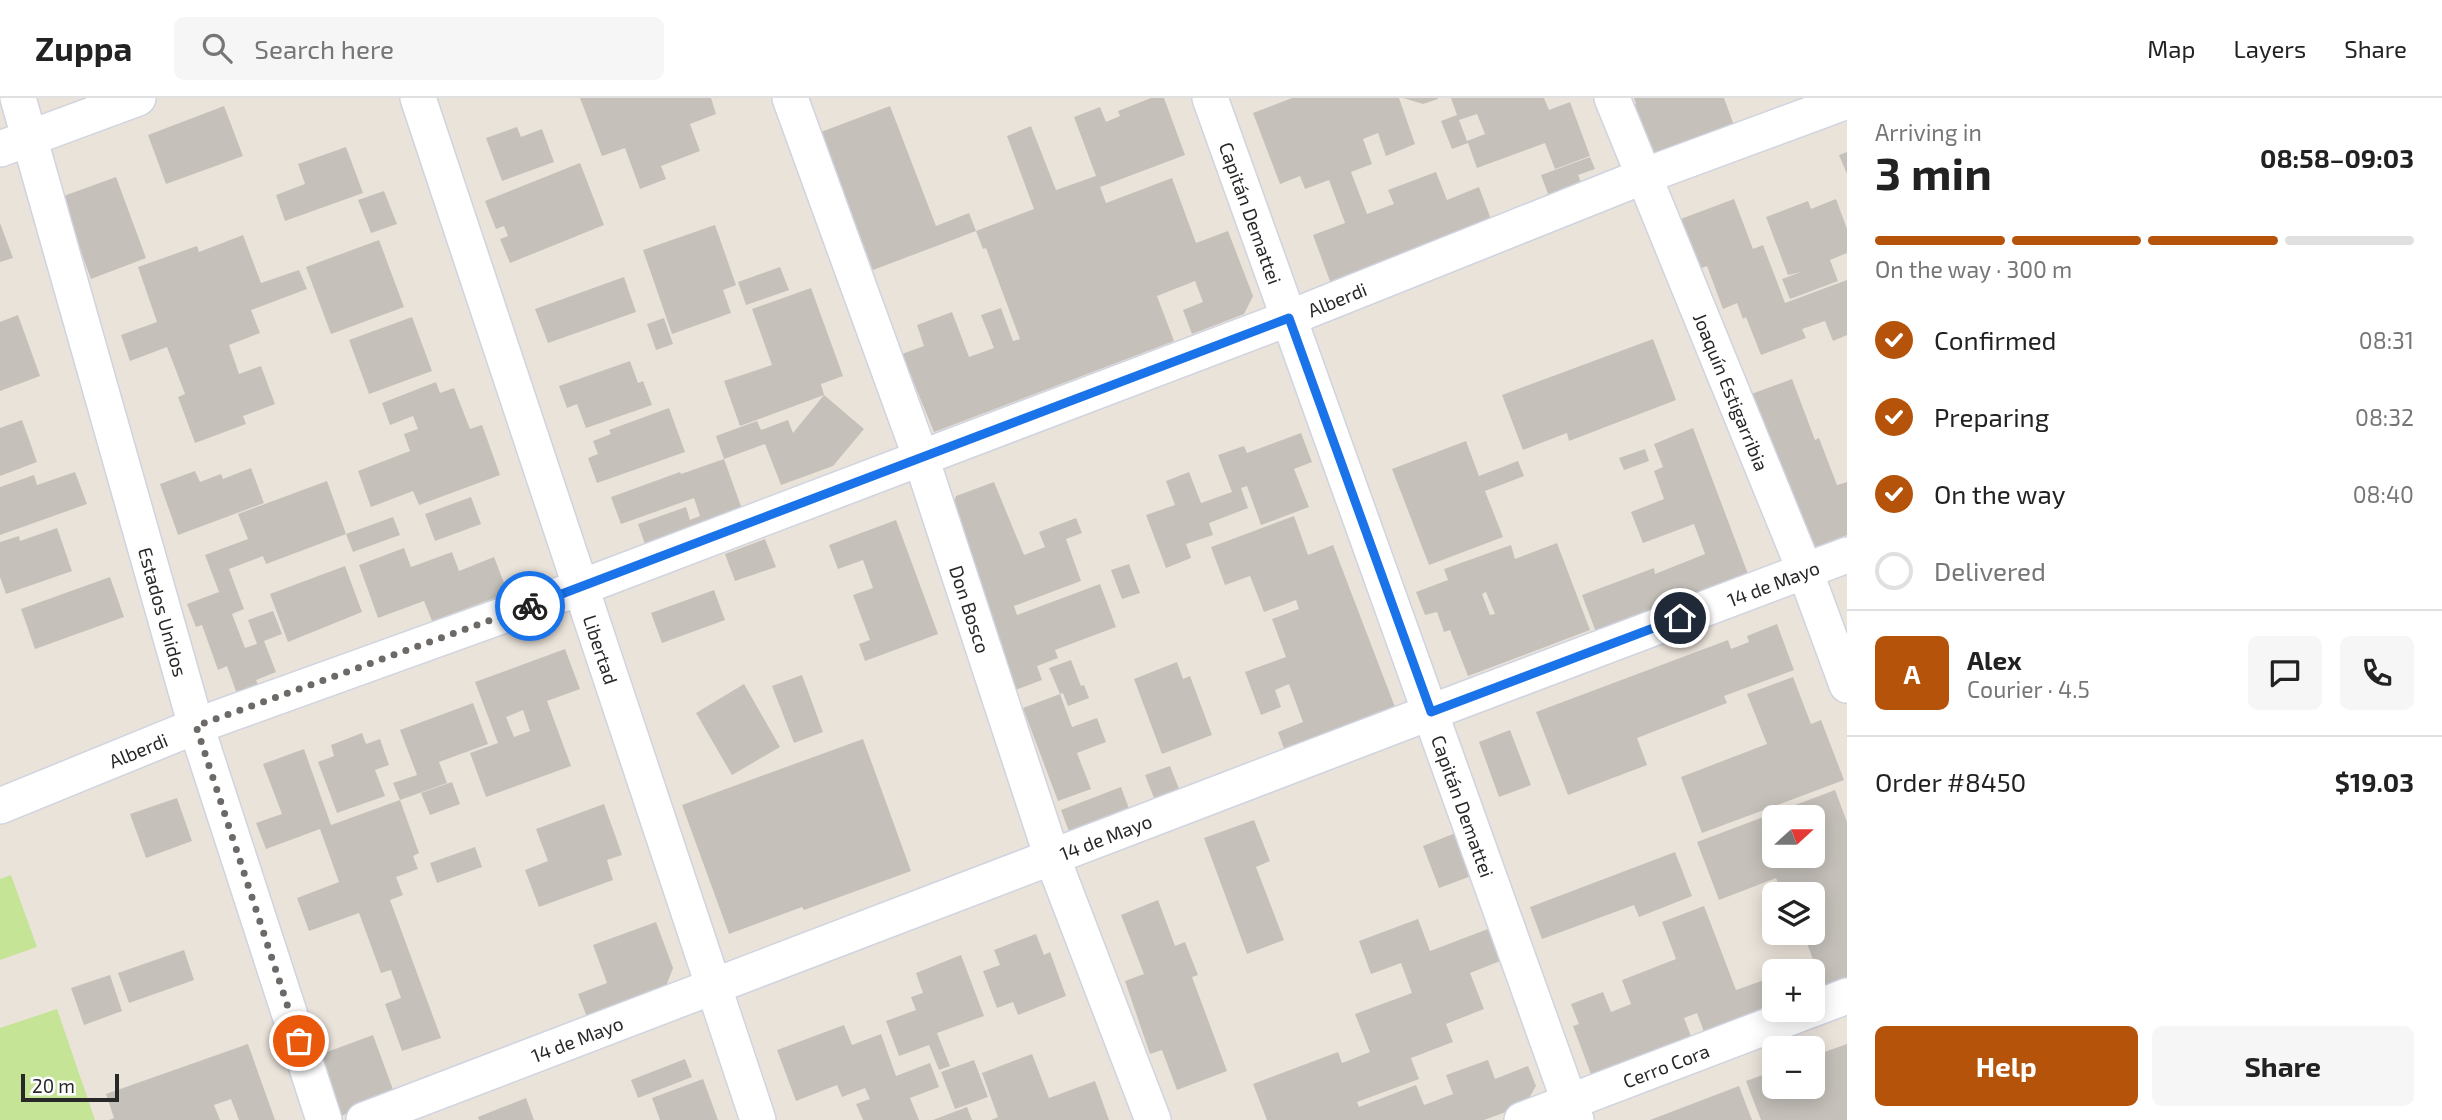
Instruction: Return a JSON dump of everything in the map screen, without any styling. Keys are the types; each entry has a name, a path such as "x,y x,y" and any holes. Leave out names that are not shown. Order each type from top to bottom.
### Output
{"street":[{"name":"Estados Unidos","path":"19,98 16,143 196,726 324,1120"},
{"path":"16,143 138,98"},
{"name":"Libertad","path":"418,98 758,1120"},
{"name":"Don Bosco","path":"790,98 921,458 1052,857 1153,1120"},
{"name":"Capitán Demattei","path":"1210,98 1573,1110"},
{"name":"Joaquín Estigarribia","path":"1612,98 1805,571 1847,684"},
{"name":"Alberdi","path":"0,806 196,726 582,587 1289,318 1644,176 1847,101"},
{"name":"14 de Mayo","path":"364,1120 1847,555"},
{"name":"Cerro Cora","path":"1825,1004 1847,996"},
{"name":"Cerro Cora","path":"1521,1120 1573,1110 1781,1022"}],"green space":[{"path":"11,875 37,947 0,960 0,879"},
{"path":"57,1009 95,1120 0,1120 0,1028"}],"building":[{"path":"580,98 711,98 716,114 690,124 700,151 661,166 666,179 640,189 625,148 602,156"},
{"path":"1151,98 1164,98 1185,155 1100,187 1106,203 1172,178 1196,243 1228,231 1253,296 1244,314 1192,334 1183,310 1203,302 1195,281 1157,296 1174,341 934,432 902,354 924,346 917,325 952,312 969,357 994,348 981,315 1001,308 1013,341 1020,339 986,248 983,249 976,231 1034,209 1007,136 1031,126 1056,190 1096,176 1074,117 1100,107 1106,122 1120,116 1118,111"},
{"path":"1292,98 1399,98 1415,144 1386,156 1378,133 1363,139 1372,164 1351,172 1367,214 1394,204 1388,190 1436,172 1447,200 1479,187 1492,222 1331,284 1313,235 1345,223 1329,180 1305,189 1300,176 1280,184 1253,113"},
{"path":"1403,98 1438,98 1438,99 1423,104"},
{"path":"1451,98 1544,98 1549,110 1570,102 1590,156 1555,169 1545,143 1477,168 1468,143 1452,149 1441,121 1457,115","holes":["1477,114 1485,134 1467,141 1459,120"]},
{"path":"1634,98 1724,98 1735,128 1653,162 1632,106 1636,104"},
{"path":"224,106 243,156 166,184 148,135"},
{"path":"890,106 936,226 969,213 976,231 873,270 821,132"},
{"path":"517,127 521,137 542,129 554,162 502,181 486,138"},
{"path":"346,147 363,193 285,221 276,195 305,184 298,164"},
{"path":"1847,152 1847,174 1839,155"},
{"path":"1590,157 1595,169 1578,175 1584,190 1551,202 1541,175"},
{"path":"580,163 604,225 510,263 500,239 508,236 504,226 496,229 485,201"},
{"path":"116,177 146,258 91,279 61,197"},
{"path":"384,191 397,224 371,233 358,200"},
{"path":"1734,199 1753,249 1763,245 1785,303 1847,280 1847,335 1833,341 1825,321 1802,329 1806,338 1761,355 1746,317 1743,319 1737,303 1723,309 1707,266 1696,270 1678,220"},
{"path":"1836,199 1847,229 1847,253 1830,260 1838,281 1790,299 1782,279 1801,272 1788,275 1766,217 1808,201 1811,209"},
{"path":"0,223 13,258 0,262"},
{"path":"715,225 736,285 723,290 731,313 672,334 643,250"},
{"path":"243,235 261,283 299,270 307,289 251,310 260,333 229,345 239,374 261,366 275,404 243,416 246,424 195,443 178,397 185,394 167,347 130,361 121,335 157,322 138,267 197,246 199,252"},
{"path":"379,240 404,307 331,334 306,267"},
{"path":"780,267 789,290 746,305 738,282"},
{"path":"624,277 636,312 548,343 535,309"},
{"path":"811,288 843,376 821,384 824,395 740,426 724,381 772,365 752,309"},
{"path":"18,315 40,376 0,391 0,322"},
{"path":"412,317 432,371 369,394 349,340"},
{"path":"664,318 673,344 656,350 647,324"},
{"path":"1653,339 1676,400 1569,441 1567,433 1523,450 1502,395"},
{"path":"630,361 638,383 643,381 652,405 586,428 577,404 567,408 559,386"},
{"path":"1792,379 1815,440 1819,438 1837,485 1847,482 1847,535 1804,551 1746,396"},
{"path":"436,382 440,393 454,388 470,429 482,425 500,475 419,505 413,491 371,507 358,471 410,451 404,434 418,429 413,416 390,425 382,403"},
{"path":"824,395 864,429 833,466 781,485 765,444 724,459 716,436 757,421 761,430 788,420 793,433"},
{"path":"669,408 685,452 597,483 588,458 598,454 593,441 611,434 609,430"},
{"path":"22,420 37,462 0,476 0,428"},
{"path":"1693,428 1748,574 1599,640 1582,595 1654,568 1655,574 1705,554 1694,524 1643,543 1631,512 1664,499 1654,471 1663,467 1654,444"},
{"path":"1301,433 1312,462 1294,469 1309,507 1261,525 1247,486 1241,488 1248,508 1209,523 1213,535 1186,544 1191,558 1166,568 1146,515 1175,505 1166,481 1189,472 1201,503 1232,492 1218,455 1244,446 1247,453"},
{"path":"1466,441 1479,476 1518,461 1524,476 1485,491 1503,537 1429,565 1392,469"},
{"path":"1645,449 1649,461 1624,470 1619,458"},
{"path":"724,459 743,512 650,559 638,524 686,507 690,520 700,516 694,498 621,524 611,497"},
{"path":"251,468 264,503 178,535 160,484 195,471 200,482 221,474 223,479"},
{"path":"75,472 87,504 0,535 0,487 34,475 37,485"},
{"path":"327,481 346,534 266,564 263,556 229,569 244,609 232,614 245,648 257,644 248,620 273,611 282,634 264,641 276,672 256,680 259,687 237,694 227,666 218,670 202,625 196,627 187,604 219,592 205,555 248,539 238,514"},
{"path":"994,482 1024,555 1045,547 1039,532 1076,518 1082,533 1066,539 1081,581 1014,606 1017,615 1100,584 1116,627 1055,650 1058,658 1037,666 1042,680 1015,690 952,507 956,496"},
{"path":"471,497 481,524 435,541 425,514"},
{"path":"1294,516 1308,555 1333,545 1398,715 1287,757 1278,732 1303,722 1289,684 1275,690 1281,707 1261,715 1245,672 1286,657 1272,619 1299,609 1296,600 1264,612 1250,576 1225,585 1211,547"},
{"path":"393,517 400,535 353,552 346,534"},
{"path":"896,520 938,634 865,661 859,644 870,640 853,595 873,588 863,560 838,569 829,545"},
{"path":"57,528 72,571 6,594 0,577 0,542 19,536 20,541"},
{"path":"765,539 776,567 735,581 725,554"},
{"path":"1557,543 1590,630 1468,676 1450,630 1444,632 1437,612 1425,615 1416,592 1448,580 1444,569 1511,545 1515,559","holes":["1486,592 1495,614 1490,615 1482,594"]},
{"path":"404,548 411,567 452,552 459,571 494,557 508,593 432,621 424,601 378,618 359,565"},
{"path":"1129,564 1140,593 1122,599 1111,570"},
{"path":"345,566 362,612 288,642 270,594"},
{"path":"110,577 124,617 35,649 21,609"},
{"path":"714,590 725,620 662,643 651,613"},
{"path":"1777,624 1794,670 1724,696 1727,703 1637,738 1647,765 1568,795 1536,712 1728,640 1731,649 1749,642 1747,636"},
{"path":"565,649 580,689 547,701 571,766 486,797 470,753 498,743 475,682","holes":["523,710 530,731 514,737 506,717"]},
{"path":"1071,660 1089,698 1068,706 1049,668"},
{"path":"1177,662 1183,679 1190,676 1212,735 1162,754 1134,679"},
{"path":"802,675 823,732 794,743 772,686"},
{"path":"1793,677 1811,724 1821,720 1844,780 1777,805 1762,805 1762,811 1702,833 1681,777 1767,744 1747,694"},
{"path":"744,684 780,747 732,775 696,713"},
{"path":"1060,694 1072,727 1097,718 1106,742 1077,753 1091,789 1058,801 1023,708"},
{"path":"473,703 488,744 439,762 447,783 400,800 393,783 417,775 400,730"},
{"path":"1510,730 1531,785 1499,797 1479,742"},
{"path":"362,733 366,744 380,739 389,765 375,770 385,796 337,813 318,762 334,756 331,745"},
{"path":"863,739 911,871 729,934 682,805"},
{"path":"304,749 331,825 400,800 419,853 413,856 418,869 396,877 403,895 390,900 441,1038 402,1051 385,1004 401,998 391,970 381,973 359,913 309,931 297,898 339,882 320,829 266,849 256,823 282,814 263,764"},
{"path":"1170,766 1179,789 1154,798 1145,775"},
{"path":"452,782 460,804 430,815 421,793"},
{"path":"1121,787 1131,814 1071,837 1061,810"},
{"path":"1835,790 1847,822 1847,979 1825,988 1825,959 1813,959 1808,945 1825,945 1825,882 1778,882 1776,878 1719,900 1697,842 1762,818 1762,868 1825,868 1825,805 1795,805"},
{"path":"177,798 192,841 146,858 130,814"},
{"path":"604,804 622,855 607,860 613,880 539,907 525,870 548,861 536,829"},
{"path":"1254,820 1270,861 1256,867 1284,940 1247,954 1204,838"},
{"path":"1458,832 1474,875 1439,888 1423,846"},
{"path":"475,847 482,867 437,883 430,863"},
{"path":"1675,852 1692,896 1639,917 1634,905 1542,939 1530,907"},
{"path":"1158,900 1175,946 1185,942 1198,975 1192,977 1227,1071 1177,1090 1162,1050 1150,1054 1125,981 1144,974 1121,915"},
{"path":"1704,906 1736,990 1762,981 1762,1016 1706,1037 1697,1013 1684,1018 1692,1039 1592,1077 1573,1026 1579,1024 1571,1004 1603,992 1611,1012 1631,1004 1622,980 1676,959 1662,922"},
{"path":"1418,919 1430,951 1488,929 1500,961 1470,973 1484,1009 1446,1024 1453,1042 1411,1058 1419,1079 1357,1102 1359,1107 1416,1085 1424,1105 1453,1094 1446,1075 1488,1060 1495,1079 1528,1066 1536,1086 1525,1105 1484,1120 1267,1120 1253,1084 1338,1052 1342,1063 1370,1052 1355,1014 1412,993 1401,963 1371,974 1359,941"},
{"path":"656,922 673,968 665,989 587,1017 578,994 607,983 593,945"},
{"path":"1036,934 1044,955 1050,952 1066,996 1018,1015 1013,1002 997,1008 983,971 1000,965 994,950"},
{"path":"184,950 194,980 129,1003 118,973"},
{"path":"961,955 984,1016 937,1033 950,1066 939,1070 929,1045 899,1056 886,1021 916,1010 911,997 923,993 916,973"},
{"path":"110,975 122,1011 84,1025 71,988"},
{"path":"844,1025 852,1045 881,1034 896,1076 930,1063 939,1087 910,1098 919,1120 863,1120 856,1104 870,1099 865,1088 842,1097 837,1085 796,1101 777,1050"},
{"path":"373,1035 395,1095 341,1116 319,1055"},
{"path":"248,1044 275,1120 239,1120 231,1099 214,1105 220,1120 109,1120 114,1118 106,1094"},
{"path":"1847,1044 1847,1120 1761,1120 1746,1081 1762,1075 1762,1099 1825,1099 1825,1052"},
{"path":"1032,1054 1049,1098 1095,1081 1109,1120 991,1120 998,1117 982,1073"},
{"path":"685,1059 692,1077 638,1098 631,1080"},
{"path":"974,1060 988,1097 955,1109 941,1072"},
{"path":"703,1079 718,1120 660,1120 652,1098"},
{"path":"1739,1086 1752,1120 1650,1120"},
{"path":"526,1098 534,1120 479,1120 478,1117"},
{"path":"967,1107 972,1120 933,1120"}],"way so far":[{"path":"299,1041 196,726 530,606"}],"route":[{"path":"530,606 1289,318 1431,712 1680,618"}]}
